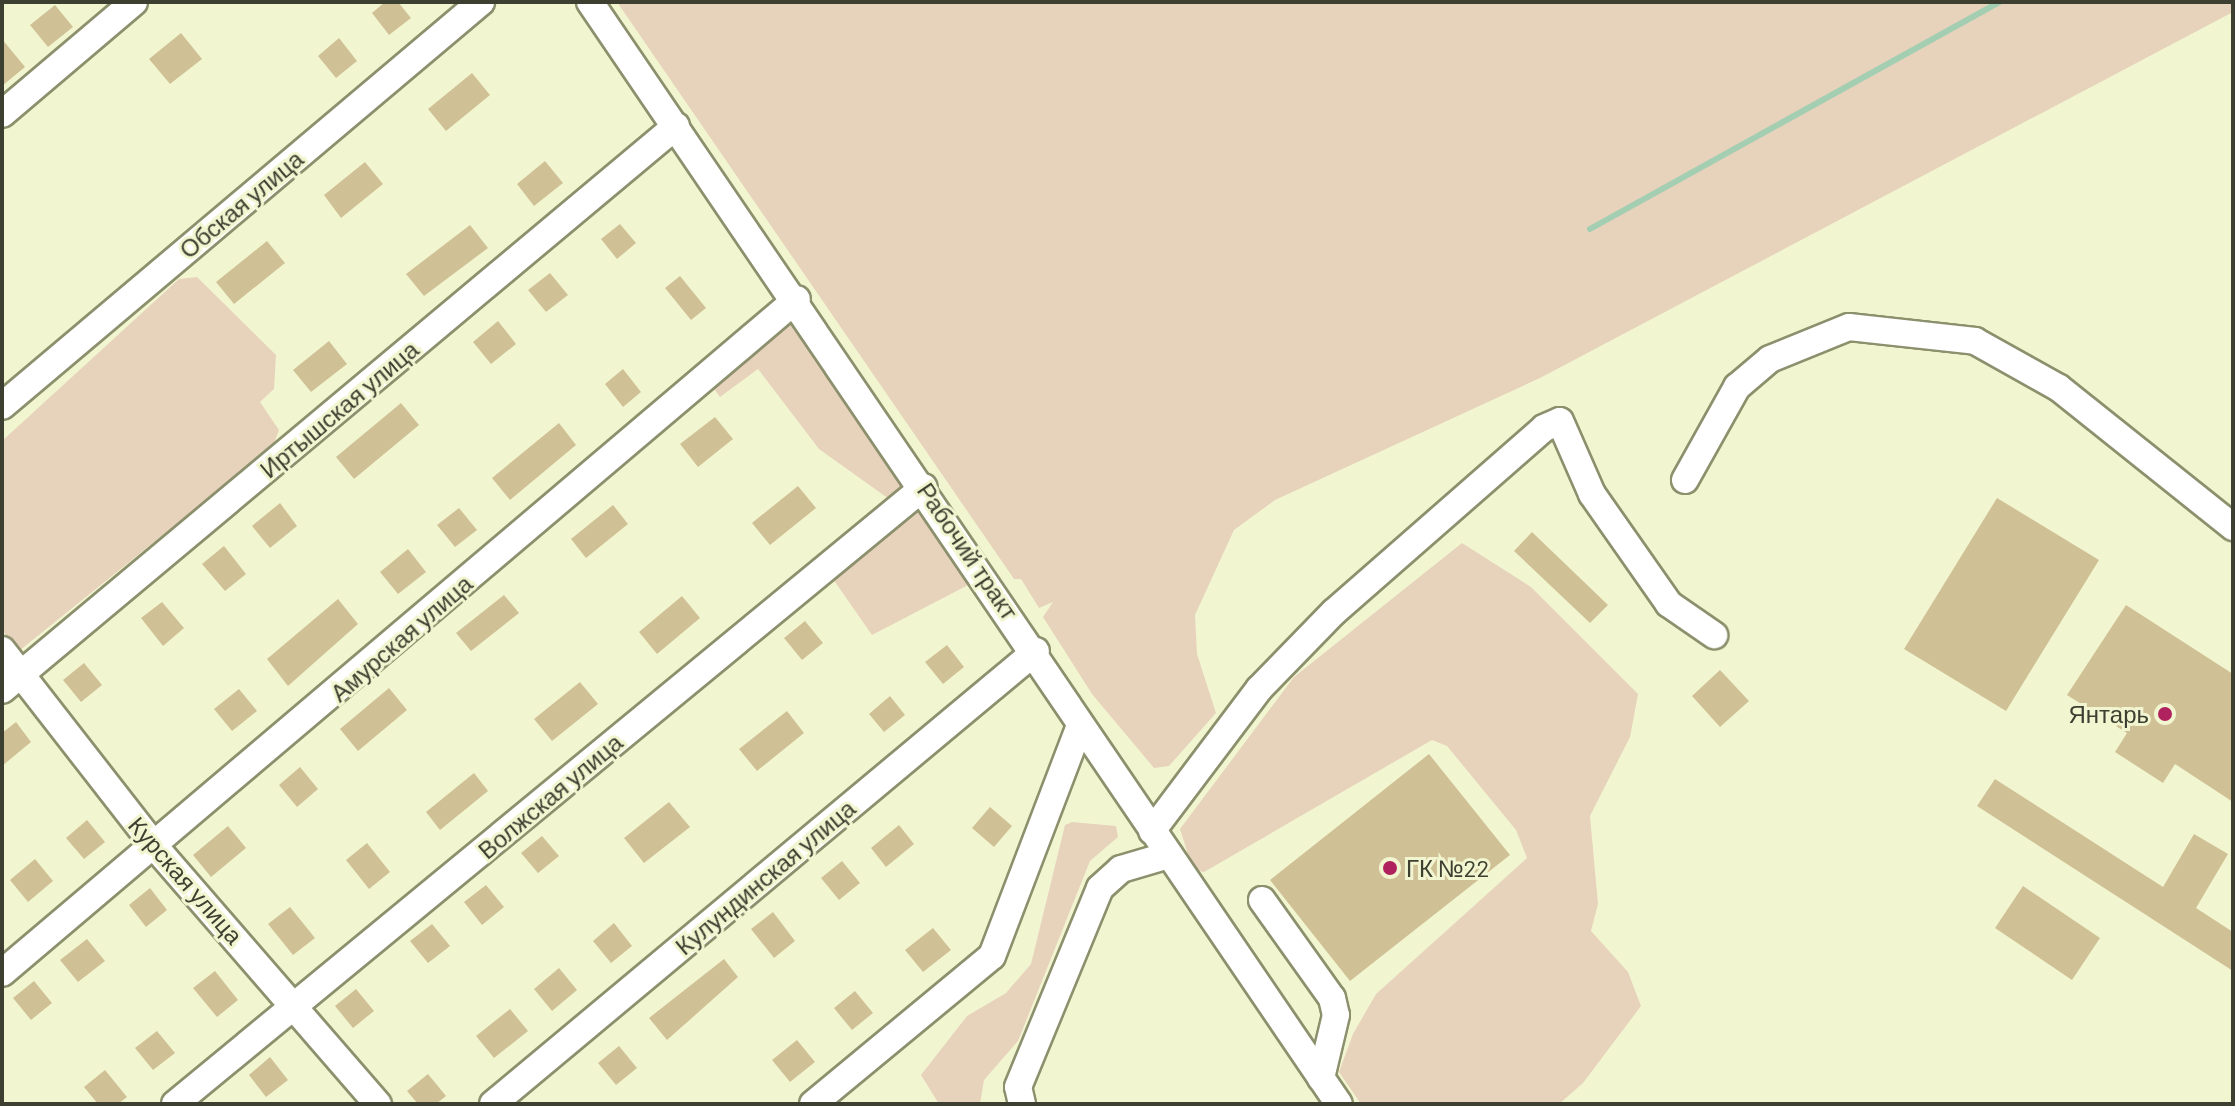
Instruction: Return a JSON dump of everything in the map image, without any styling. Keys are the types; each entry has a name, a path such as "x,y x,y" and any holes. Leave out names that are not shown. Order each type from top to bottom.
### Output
{"street":[{"path":"2,114 134,2"},
{"name":"Обская улица","path":"2,406 481,2"},
{"name":"Рабочий тракт","path":"590,2 1036,651 1080,725 1331,1096"},
{"name":"Иртышская улица","path":"12,682 676,126"},
{"name":"Амурская улица","path":"2,973 156,848 797,299"},
{"path":"1685,480 1737,387 1770,359 1849,327 1975,341 2059,388 2233,527"},
{"path":"1152,831 1259,689 1323,623 1544,428 1560,421 1592,494 1669,604 1714,635"},
{"name":"Волжская улица","path":"175,1104 924,487"},
{"name":"Курская улица","path":"2,650 12,682 378,1104"},
{"name":"Кулундинская улица","path":"493,1104 1036,651"},
{"path":"813,1104 992,956 1080,725"},
{"path":"1022,1104 1018,1087 1100,888 1121,869 1169,855"},
{"path":"1262,900 1332,998 1336,1015 1331,1096"}],"shaded area":[{"path":"617,2 2233,2 2233,12 1540,378 1275,500 1234,530 1195,615 1197,654 1216,713 1169,766 1154,768 1092,694 1043,617 1053,602 1039,608 1021,579 1014,579"},
{"path":"197,277 276,355 274,389 260,402 279,430 273,446 19,651 2,630 2,441 179,279"},
{"path":"793,317 903,483 889,499 819,449 758,369 720,397 712,386"},
{"path":"919,504 972,583 872,635 833,579"},
{"path":"1462,543 1531,587 1638,694 1630,737 1590,816 1598,904 1591,931 1628,972 1641,1006 1583,1083 1559,1104 1361,1104 1339,1072 1353,1034 1376,994 1527,858 1516,830 1447,746 1432,740 1204,872 1193,870 1180,829 1294,677"},
{"path":"1072,822 1116,826 1118,837 1090,861 1018,1041 984,1080 980,1104 939,1104 921,1075 967,1016 1006,993 1031,964 1065,825"}],"building":[{"path":"385,2 398,2 411,18 389,35 372,13"},
{"path":"55,5 73,27 48,47 30,25"},
{"path":"181,33 202,59 170,84 149,59"},
{"path":"339,38 357,61 336,78 318,56"},
{"path":"2,39 25,67 2,86"},
{"path":"472,73 490,95 446,131 428,109"},
{"path":"545,161 563,183 534,206 517,184"},
{"path":"365,162 383,184 341,218 324,195"},
{"path":"620,224 636,243 617,259 601,239"},
{"path":"470,225 488,248 424,296 406,274"},
{"path":"267,241 285,263 234,304 216,282"},
{"path":"550,273 568,295 546,312 528,290"},
{"path":"680,276 706,308 691,320 665,288"},
{"path":"498,321 516,344 491,364 473,342"},
{"path":"329,341 347,364 311,392 293,370"},
{"path":"623,369 641,392 623,407 605,384"},
{"path":"401,403 419,425 354,479 336,457"},
{"path":"715,417 733,439 698,467 680,444"},
{"path":"559,423 576,445 510,500 492,478"},
{"path":"798,486 816,508 770,545 752,523"},
{"path":"1997,498 2099,560 2006,711 1904,649"},
{"path":"280,503 297,526 270,548 252,526"},
{"path":"613,505 628,524 586,558 571,539"},
{"path":"459,508 477,530 455,547 437,525"},
{"path":"1532,532 1608,605 1590,623 1514,551"},
{"path":"224,546 246,574 225,591 202,564"},
{"path":"408,549 426,572 398,594 380,572"},
{"path":"504,595 519,613 471,651 456,633"},
{"path":"682,596 700,618 657,654 639,632"},
{"path":"338,599 358,624 288,686 267,659"},
{"path":"162,602 184,628 163,646 141,618"},
{"name":"Янтарь","path":"2126,605 2233,674 2233,802 2175,764 2163,783 2115,752 2127,733 2067,695"},
{"path":"805,621 823,643 802,660 784,638"},
{"path":"947,645 964,667 943,684 925,662"},
{"path":"84,663 102,685 81,702 63,680"},
{"path":"1720,670 1749,701 1720,727 1692,696"},
{"path":"580,682 598,704 552,741 534,719"},
{"path":"389,688 407,710 358,751 340,729"},
{"path":"239,689 257,711 232,731 214,709"},
{"path":"890,696 905,715 884,732 869,714"},
{"path":"787,711 804,733 757,771 739,749"},
{"path":"16,722 31,742 2,766 2,733"},
{"name":"ГК №22","path":"1429,754 1510,855 1350,981 1270,880"},
{"path":"300,767 318,789 297,807 279,785"},
{"path":"474,773 488,791 440,830 426,812"},
{"path":"1995,779 2163,887 2194,834 2228,854 2196,908 2233,932 2233,971 1977,806"},
{"path":"669,802 690,827 644,863 624,838"},
{"path":"990,807 1012,826 994,847 972,828"},
{"path":"87,820 105,842 84,859 66,838"},
{"path":"899,825 914,844 886,867 871,848"},
{"path":"228,826 246,848 211,877 193,855"},
{"path":"542,836 559,856 538,873 521,853"},
{"path":"367,843 390,872 369,889 346,860"},
{"path":"35,859 53,881 28,902 10,880"},
{"path":"842,861 860,883 839,900 821,878"},
{"path":"486,885 504,907 482,925 464,902"},
{"path":"2023,886 2100,938 2072,980 1995,928"},
{"path":"150,888 167,910 146,927 129,905"},
{"path":"290,907 315,938 293,955 268,924"},
{"path":"773,912 795,941 774,958 751,929"},
{"path":"614,923 632,946 611,963 593,941"},
{"path":"432,924 450,946 428,963 410,941"},
{"path":"933,928 951,950 923,972 905,950"},
{"path":"87,939 105,961 78,982 60,960"},
{"path":"724,959 738,977 667,1040 649,1018"},
{"path":"559,968 577,990 552,1011 534,989"},
{"path":"215,971 238,1000 217,1017 193,988"},
{"path":"34,981 52,1003 31,1020 13,998"},
{"path":"356,989 374,1011 353,1028 335,1006"},
{"path":"855,991 873,1013 852,1030 834,1008"},
{"path":"510,1009 528,1031 494,1058 476,1036"},
{"path":"157,1031 175,1053 153,1070 135,1048"},
{"path":"797,1040 815,1062 790,1082 772,1060"},
{"path":"619,1046 637,1068 616,1085 598,1063"},
{"path":"270,1057 288,1080 266,1097 249,1075"},
{"path":"105,1070 127,1097 118,1104 98,1104 84,1087"},
{"path":"428,1074 446,1096 436,1104 418,1104 407,1091"}],"waterway":[{"path":"1590,229 1999,2"}],"place":[{"name":"Янтарь","path":"2165,714"},
{"name":"ГК №22","path":"1390,868"}]}
